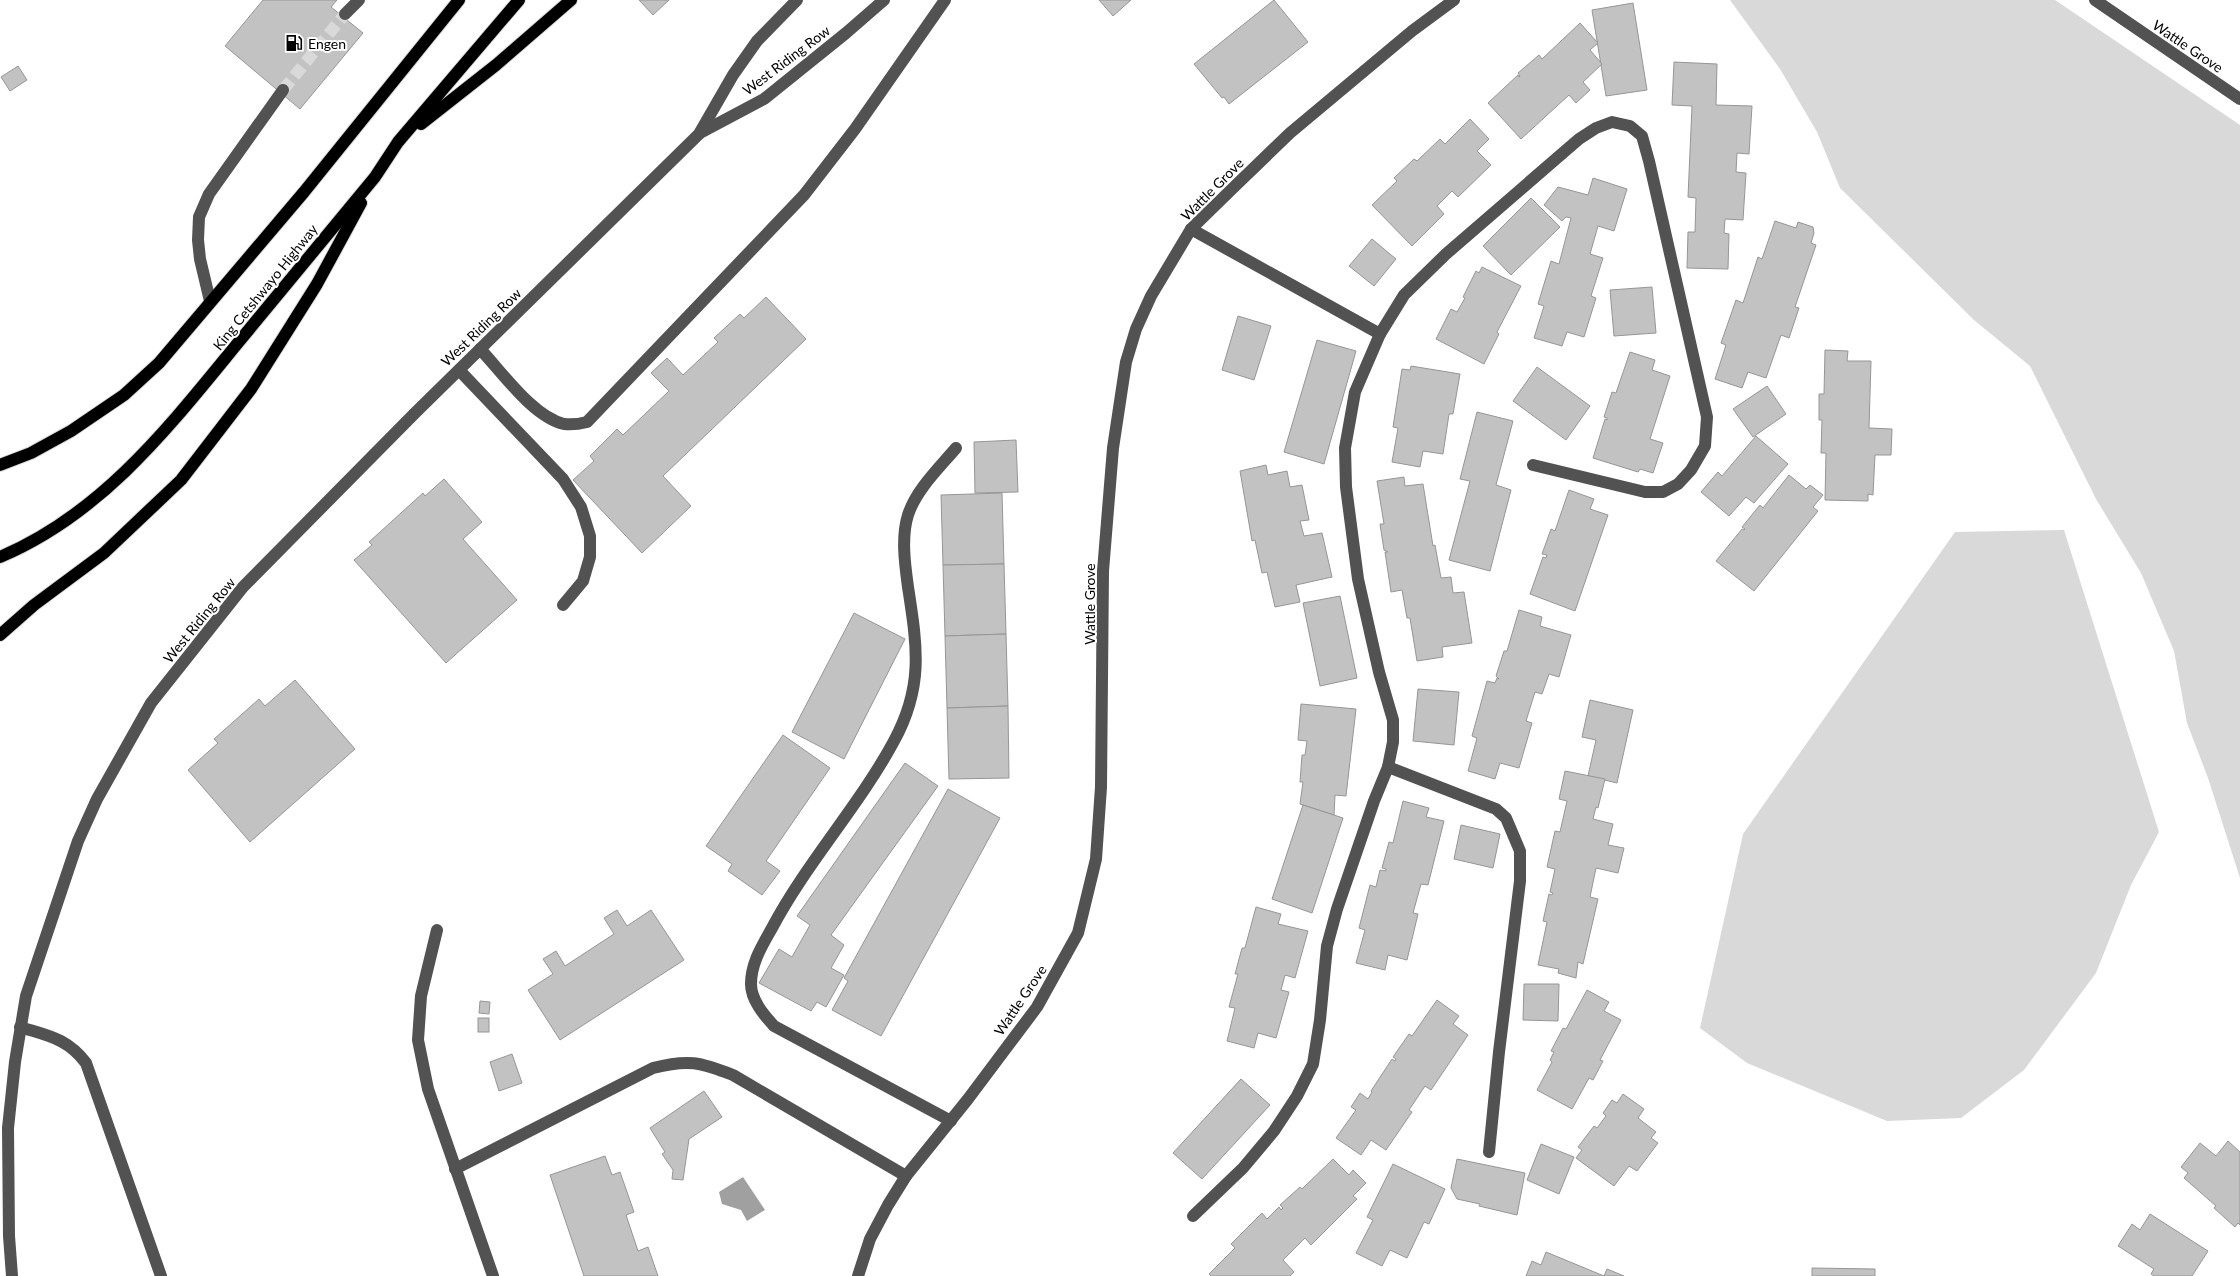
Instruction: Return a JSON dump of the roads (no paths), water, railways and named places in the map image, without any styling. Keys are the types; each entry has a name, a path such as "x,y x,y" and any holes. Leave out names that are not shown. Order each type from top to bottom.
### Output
{"main road":[{"path":"0,465 31,453 71,432 124,395 159,363 304,192 459,0"},
{"name":"King Cetshwayo Highway","path":"0,557 38,538 88,506 139,460 178,417 375,177 398,142 519,0"},
{"path":"398,142 496,65 571,0"},
{"path":"0,634 34,605 104,553 181,480 251,389 317,284 375,177"}],"street":[{"path":"345,14 359,0"},
{"name":"West Riding Row","path":"12,1276 9,1236 8,1128 20,1027 26,996 60,889 78,841 97,799 151,703 243,587 480,349 699,134 733,75 757,41 797,0"},
{"name":"West Riding Row","path":"699,134 764,99 884,0"},
{"path":"480,349 536,409 563,424 573,425 587,422 804,195 855,130 945,0"},
{"name":"Wattle Grove","path":"858,1276 870,1240 906,1176 951,1121 1037,1007 1078,934 1096,859 1102,788 1103,572 1108,494 1119,403 1126,362 1136,329 1167,267 1191,229 1290,133 1412,31 1454,0"},
{"name":"Wattle Grove","path":"2095,0 2240,99"},
{"path":"210,301 200,260 198,240 199,217 209,194 283,90"},
{"path":"1193,1216 1243,1168 1274,1131 1297,1096 1313,1064 1320,1020 1327,946 1358,846 1388,767 1394,742 1393,720 1379,672 1358,579 1346,487 1345,448 1355,392 1380,334 1404,295 1446,254 1579,139 1596,128 1612,122 1630,126 1642,136 1650,161 1707,418 1705,446 1691,470 1678,484 1663,492 1646,492 1533,465"},
{"path":"1191,229 1380,334"},
{"path":"459,370 563,479 581,507 590,536 590,557 583,581 563,605"},
{"path":"951,1121 774,1026 756,1003 751,986 754,961 786,901 862,790 904,723 914,693 917,660 905,566 908,516 921,490 956,448"},
{"path":"1388,767 1496,808 1506,818 1520,852 1520,881 1499,1052 1490,1152"},
{"path":"437,930 421,996 418,1040 428,1089 493,1276"},
{"path":"20,1027 60,1040 75,1049 86,1063 161,1276"},
{"path":"455,1170 653,1068 678,1062 704,1064 733,1075 906,1176"}],"tunnel":[{"path":"283,90 345,14"}],"place":[{"name":"Engen","path":"294,43"}]}
